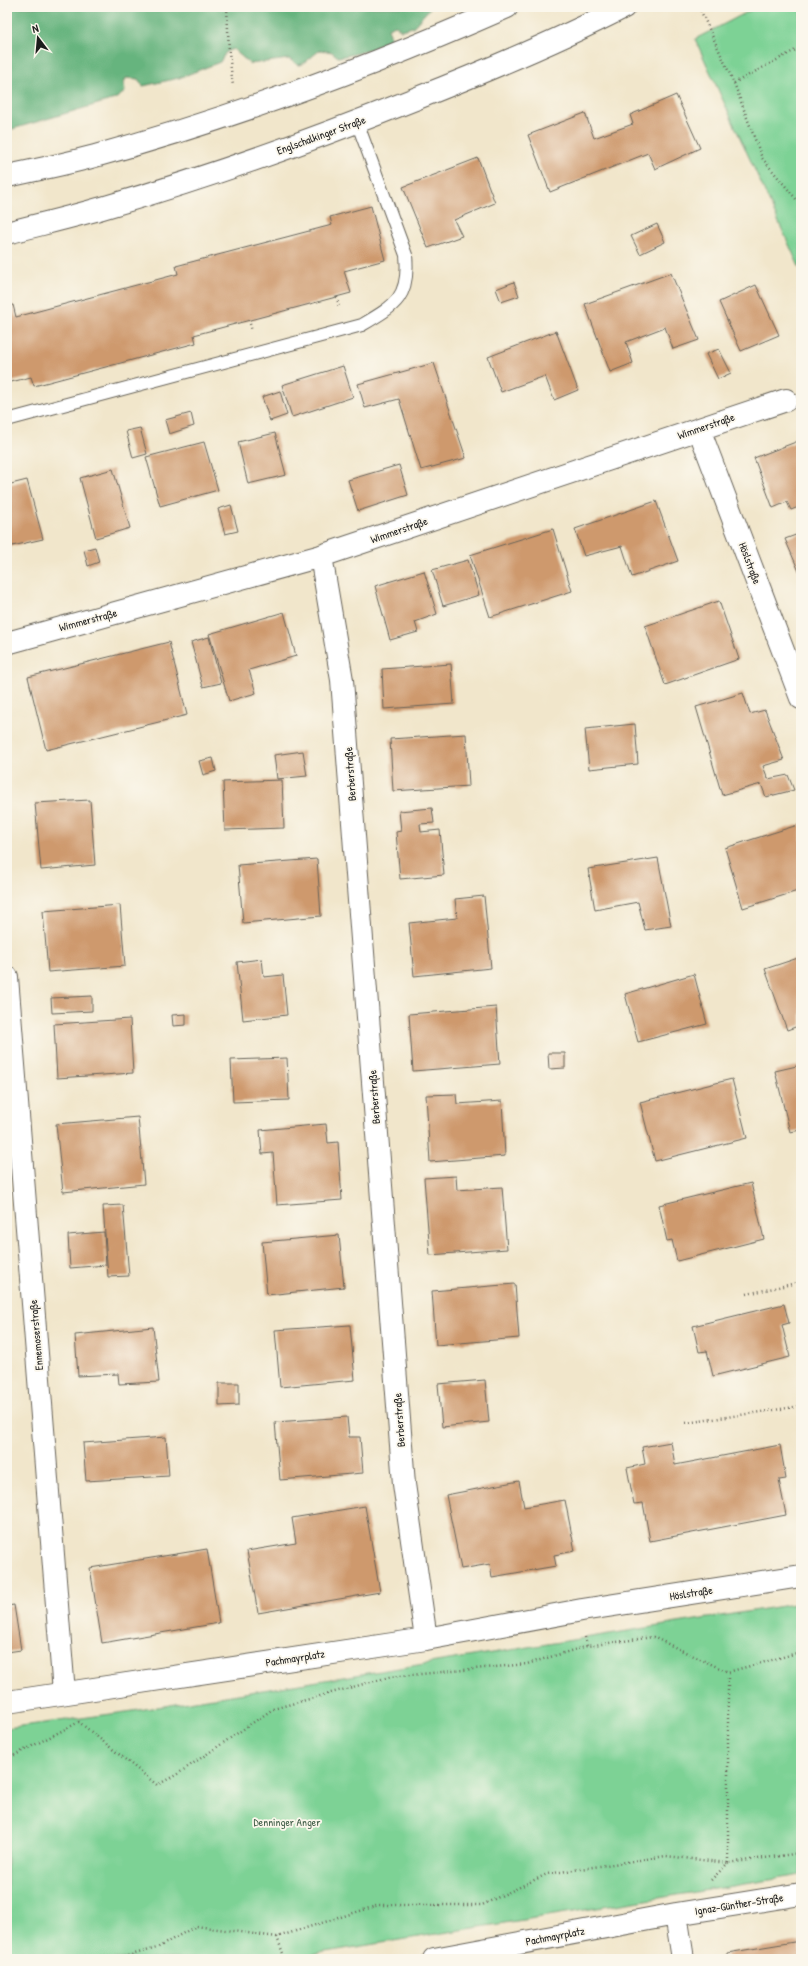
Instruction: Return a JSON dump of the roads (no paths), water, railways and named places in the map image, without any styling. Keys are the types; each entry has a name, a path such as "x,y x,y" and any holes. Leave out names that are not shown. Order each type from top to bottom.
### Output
{"street":[{"path":"7,176 94,157 237,113 329,82 507,7"},
{"name":"Englschalkinger Straße","path":"7,233 109,206 249,161 358,122 480,73 584,27 624,7"},
{"name":"Wimmerstraße","path":"7,642 321,556 786,400"},
{"name":"Höslstraße","path":"699,429 801,698"},
{"name":"Berberstraße","path":"321,556 342,680 404,1484 426,1638"},
{"name":"Ennemoserstraße","path":"7,977 64,1693"},
{"name":"Höslstraße","path":"582,1610 801,1576"},
{"name":"Pachmayrplatz","path":"7,1702 426,1638 582,1610"},
{"name":"Ignaz-Günther-Straße","path":"676,1914 801,1894"},
{"path":"676,1914 683,1959"},
{"name":"Pachmayrplatz","path":"434,1959 676,1914"}],"lane":[{"path":"7,420 362,325 386,311 402,293 408,275 406,255 358,122"}],"park label":[{"name":"Denninger Anger","path":"287,1822"}]}
